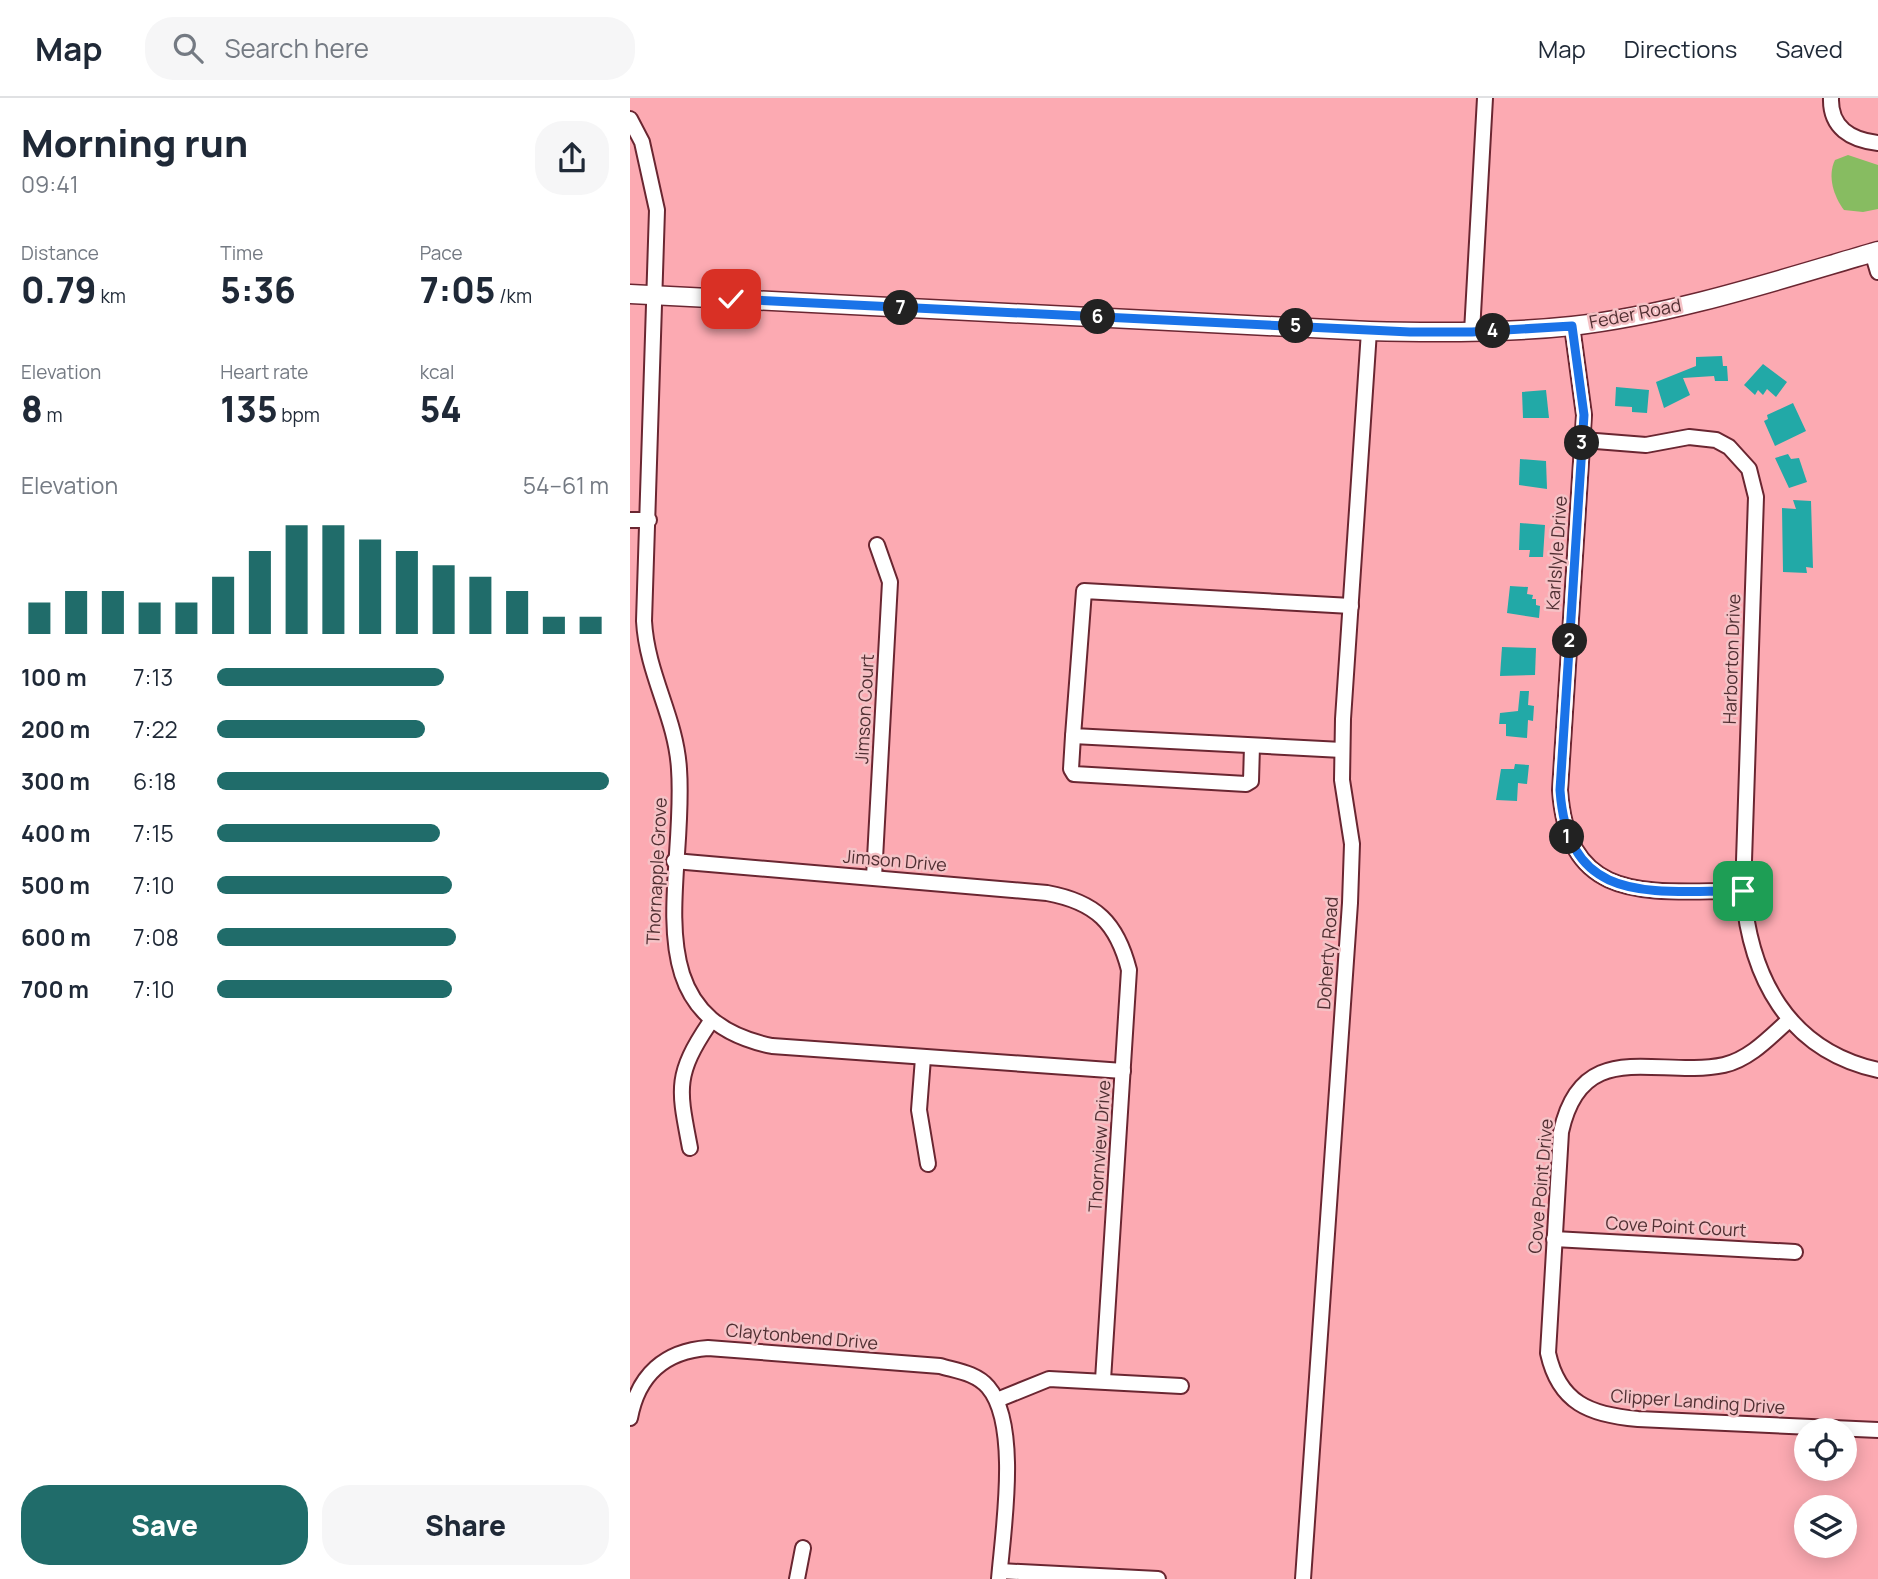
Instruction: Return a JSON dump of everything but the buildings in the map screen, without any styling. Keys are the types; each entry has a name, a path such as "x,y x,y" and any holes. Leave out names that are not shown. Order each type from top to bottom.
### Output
{"main road":[{"name":"Feder Road","path":"630,294 1369,331 1472,332 1572,326 1628,317 1717,296 1875,251"}],"street":[{"path":"1472,332 1485,98"},
{"path":"1830,98 1833,118 1842,130 1857,140 1878,143"},
{"name":"Thornapple Grove","path":"630,119 642,142 657,210 645,643 649,666 671,724 679,770 669,930 672,965 684,996 709,1024 748,1042 923,1058 1123,1071"},
{"path":"1875,251 1878,272"},
{"name":"Karlslyle Drive","path":"1572,326 1583,392 1583,440 1560,790 1567,836 1591,871 1625,887 1743,891"},
{"name":"Doherty Road","path":"1303,1579 1350,902 1351,826 1342,780 1342,750 1369,331"},
{"name":"Harborton Drive","path":"1583,440 1646,444 1702,437 1729,447 1749,469 1754,482 1756,511 1743,891 1747,937 1758,970 1789,1020"},
{"path":"630,520 649,520"},
{"name":"Jimson Court","path":"874,877 890,582 877,545"},
{"path":"1252,746 1250,783 1074,774 1071,769 1084,591 1351,606"},
{"path":"1073,736 1342,750"},
{"name":"Jimson Drive","path":"674,862 1047,893 1079,901 1105,920"},
{"name":"Thornview Drive","path":"1103,1380 1129,970 1122,943 1105,920"},
{"path":"1789,1020 1841,1056 1878,1070"},
{"name":"Cove Point Drive","path":"1564,1392 1555,1379 1548,1353 1561,1132 1565,1114 1584,1084 1608,1071 1634,1065 1725,1065 1754,1051 1789,1020"},
{"path":"690,1149 680,1094 681,1080 685,1066 709,1024"},
{"path":"923,1058 919,1110 928,1164"},
{"name":"Cove Point Court","path":"1554,1239 1795,1252"},
{"name":"Claytonbend Drive","path":"630,1418 637,1391 659,1363 674,1354 708,1348 940,1366 973,1375 987,1386 998,1400"},
{"path":"1158,1579 999,1575 1007,1443 1005,1419 998,1400 1049,1379 1181,1386"},
{"name":"Clipper Landing Drive","path":"1564,1392 1581,1405 1618,1417 1878,1430"},
{"path":"797,1579 803,1548"}],"shaded area":[{"path":"1848,155 1878,165 1878,209 1863,212 1844,210 1840,205 1833,186 1833,166 1835,160"}],"route":[{"path":"731,299 1369,331 1472,332 1572,326 1584,415 1560,790 1561,813 1567,836 1591,871 1625,887 1646,890 1743,891"}]}
